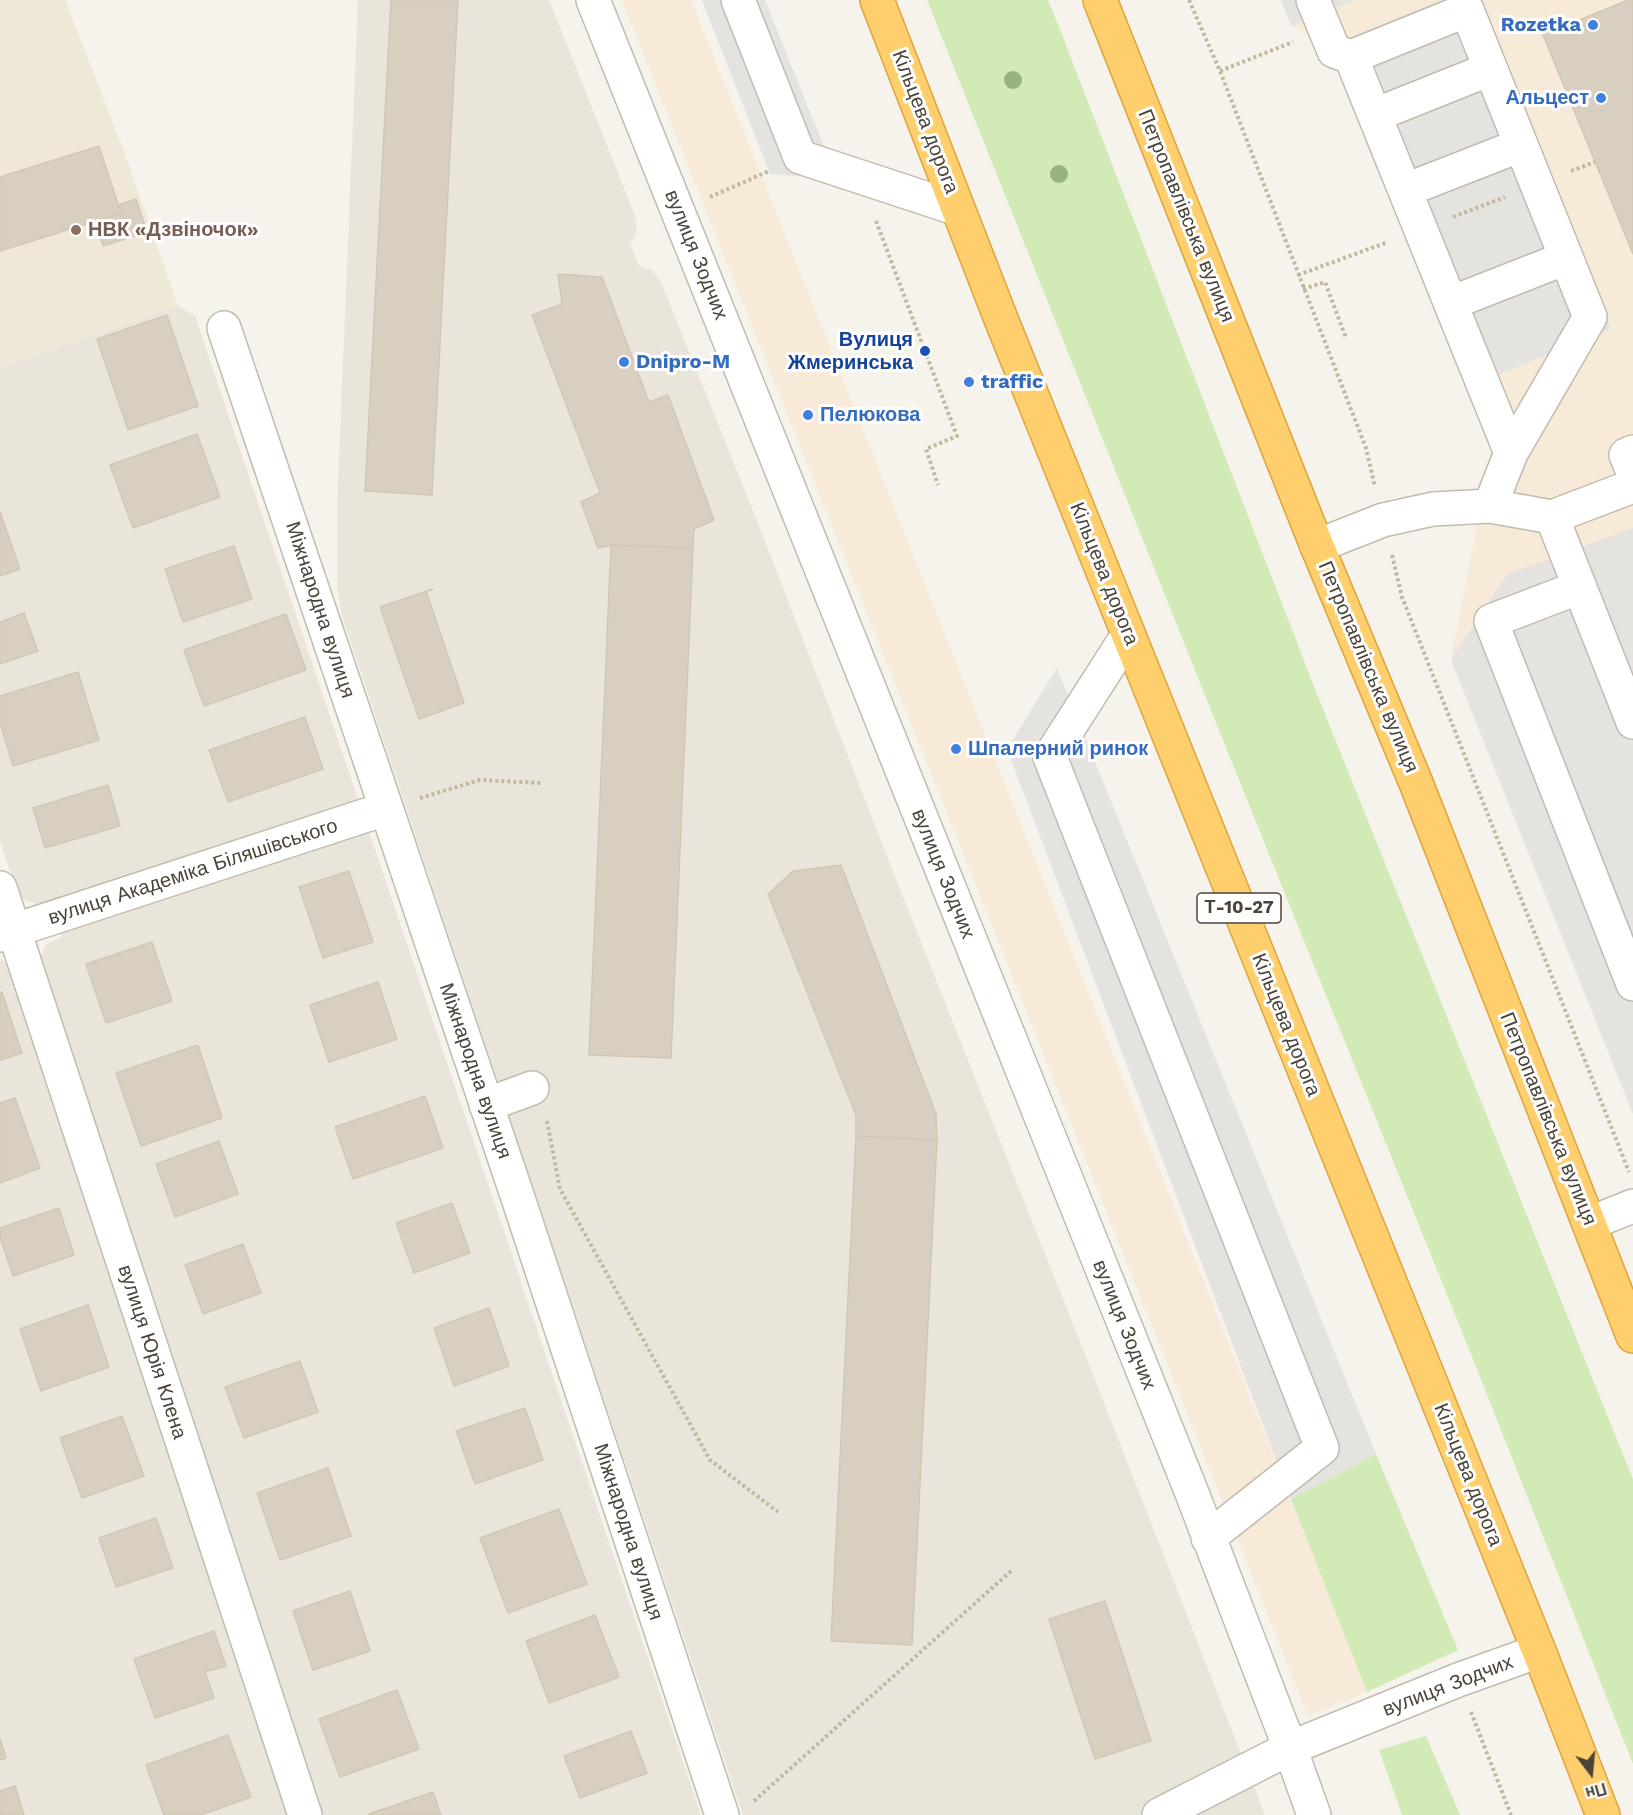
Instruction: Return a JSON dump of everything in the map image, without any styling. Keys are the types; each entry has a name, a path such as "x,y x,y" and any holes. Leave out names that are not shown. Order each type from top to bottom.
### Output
{"highway":[{"name":"Кільцева дорога","path":"877,0 1001,319 1539,1651 1603,1815"},
{"name":"Петропавлівська вулиця","path":"1100,0 1317,546 1416,783 1633,1336"}],"street":[{"name":"вулиця Зодчих","path":"593,0 1208,1538 1314,1815"},
{"path":"738,0 800,157 958,209"},
{"path":"1313,0 1334,51 1351,57 1481,5 1490,69 1590,316 1511,453 1490,506"},
{"path":"1351,57 1511,453"},
{"path":"1375,115 1490,69"},
{"path":"1406,190 1521,145"},
{"path":"1451,303 1566,258"},
{"name":"Міжнародна вулиця","path":"224,328 486,1105 736,1809"},
{"path":"1633,452 1626,455 1633,472"},
{"path":"1317,546 1383,520 1433,509 1490,506 1552,517 1633,486"},
{"path":"1552,517 1633,723"},
{"path":"1580,587 1491,621 1633,984"},
{"path":"1128,634 1050,757 1322,1448 1208,1538"},
{"name":"вулиця Академіка Біляшівського","path":"7,933 385,809"},
{"name":"вулиця Юрія Клена","path":"0,888 7,933 305,1815"},
{"path":"486,1105 538,1100"},
{"path":"1590,1223 1633,1206"},
{"name":"вулиця Зодчих","path":"1290,1748 1458,1680 1539,1651"},
{"path":"1159,1815 1290,1748"}],"path":[{"path":"1189,0 1220,71 1366,448 1402,597 1633,1181"},
{"path":"678,212 800,157"},
{"path":"860,178 957,436 926,449 938,485"},
{"path":"1303,289 1325,282 1346,338"},
{"path":"385,809 480,780 541,783"},
{"path":"538,1100 560,1189 710,1460 778,1512"},
{"path":"736,1809 1011,1571"},
{"path":"1458,1680 1511,1815"}],"shaded area":[{"name":"НВК «Дзвіночок»","path":"0,0 65,0 125,154 178,306 0,368"},
{"path":"358,0 549,0 634,213 637,226 635,237 630,243 639,266 652,270 661,282 1265,1815 743,1815 342,616 337,585 337,506"},
{"name":"Шпалерний ринок","path":"622,0 691,0 1367,1692 1308,1716"},
{"path":"702,0 765,0 837,179 770,174"},
{"path":"1281,0 1633,0 1633,1114 1451,660 1493,442 1332,45 1291,26"},
{"path":"1281,0 1355,0 1291,26"},
{"path":"1441,0 1476,0 1611,329 1471,386 1331,45"},
{"path":"178,306 195,316 701,1815 321,1815 42,969 41,956 46,945 62,936 52,902 36,904 23,899 15,887 0,840 0,368"},
{"path":"1633,528 1633,1114 1451,660 1507,574"},
{"path":"1057,668 1376,1454 1291,1499 1007,749"},
{"path":"0,959 10,968 288,1815 0,1815"}],"green space":[{"path":"927,0 1048,0 1059,27 1315,689 1633,1479 1633,1764 1471,1354"},
{"path":"1376,1454 1458,1650 1367,1692 1291,1499"},
{"path":"1426,1736 1460,1815 1402,1815 1379,1750"}],"building":[{"path":"391,0 458,0 432,495 365,491"},
{"name":"Альцест","path":"1628,0 1633,0 1633,254 1543,35"},
{"path":"99,146 121,213 0,251 0,177"},
{"path":"136,199 147,232 103,246 95,221 121,213 118,205"},
{"path":"558,274 602,277 649,402 668,395 714,520 694,529 693,548 611,545 598,548 581,502 600,493 532,315 562,304"},
{"path":"167,315 198,406 128,430 97,339"},
{"path":"197,434 220,497 133,528 110,465"},
{"path":"0,512 20,569 0,576"},
{"path":"611,545 693,548 671,1058 589,1055"},
{"path":"234,546 252,599 183,622 165,569"},
{"path":"426,591 464,703 419,719 380,607"},
{"path":"24,613 38,651 0,664 0,622"},
{"path":"286,614 306,670 204,706 184,650"},
{"path":"78,672 99,740 13,766 0,723 0,696"},
{"path":"305,717 323,769 228,802 209,750"},
{"path":"108,785 120,826 45,848 33,808"},
{"path":"841,865 936,1114 937,1140 856,1136 856,1115 768,894 793,871"},
{"path":"349,871 373,942 323,958 299,887"},
{"path":"152,942 172,1001 106,1023 86,964"},
{"path":"378,982 397,1039 329,1062 310,1005"},
{"path":"2,992 22,1053 0,1060 0,993"},
{"path":"198,1045 222,1118 141,1146 116,1073"},
{"path":"425,1096 443,1148 353,1179 335,1127"},
{"path":"15,1098 40,1168 0,1183 0,1103"},
{"path":"856,1136 937,1140 912,1645 831,1641"},
{"path":"219,1141 238,1194 175,1217 156,1164"},
{"path":"452,1203 470,1253 414,1273 396,1223"},
{"path":"59,1208 74,1255 13,1276 0,1237 0,1228"},
{"path":"243,1244 261,1293 203,1314 185,1265"},
{"path":"88,1305 109,1367 41,1391 20,1329"},
{"path":"489,1308 509,1366 454,1386 434,1328"},
{"path":"300,1361 318,1412 244,1438 225,1387"},
{"path":"525,1408 543,1460 475,1484 456,1431"},
{"path":"122,1416 144,1476 82,1498 60,1438"},
{"path":"328,1468 351,1536 280,1560 257,1493"},
{"path":"559,1509 587,1584 508,1613 480,1538"},
{"path":"156,1518 173,1568 116,1587 99,1538"},
{"path":"350,1591 370,1651 313,1670 293,1611"},
{"path":"1105,1601 1151,1741 1095,1759 1049,1619"},
{"path":"595,1615 619,1677 549,1703 526,1641"},
{"path":"214,1631 226,1666 205,1672 214,1698 155,1718 134,1659"},
{"path":"397,1690 419,1749 340,1777 319,1719"},
{"path":"631,1731 647,1773 580,1798 564,1756"},
{"path":"228,1735 251,1797 201,1815 164,1815 146,1765"},
{"path":"0,1739 6,1758 0,1760"},
{"path":"15,1786 24,1815 0,1815 0,1791"},
{"path":"433,1792 441,1815 369,1814"}],"place":[{"name":"Rozetka","path":"1593,25"},
{"name":"Альцест","path":"1601,98"},
{"name":"НВК «Дзвіночок»","path":"76,230"},
{"name":"Вулиця Жмеринська","path":"925,351"},
{"name":"Dnipro-M","path":"624,362"},
{"name":"traffic","path":"969,382"},
{"name":"Пелюкова","path":"808,415"},
{"name":"Шпалерний ринок","path":"956,749"}]}
